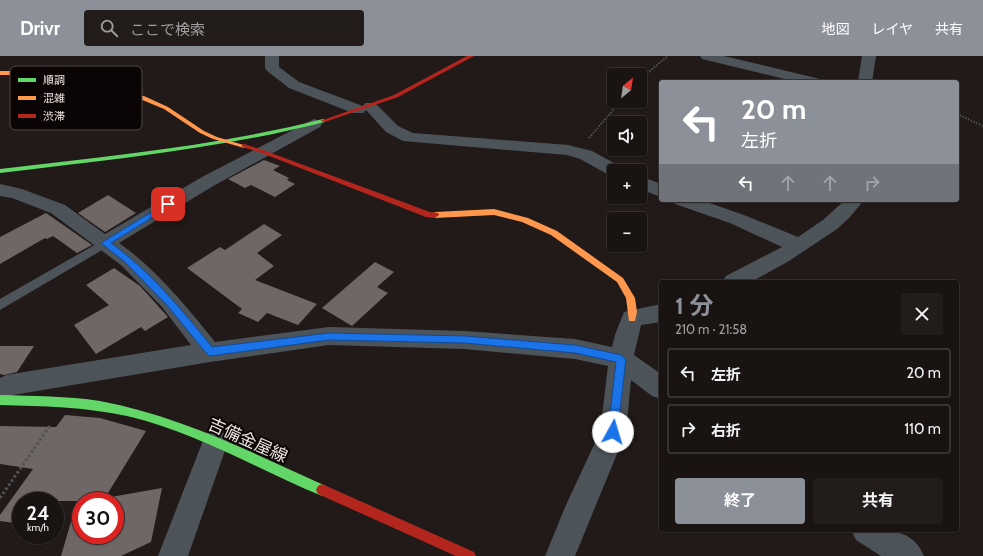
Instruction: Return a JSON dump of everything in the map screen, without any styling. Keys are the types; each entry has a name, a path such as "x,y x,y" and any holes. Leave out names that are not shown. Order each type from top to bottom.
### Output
{"street":[{"path":"272,56 272,68 294,85 364,108 392,129 409,138 577,152 607,167"},
{"path":"0,171 233,142 314,124 396,96 471,56"},
{"path":"707,56 807,80"},
{"path":"865,80 869,56"},
{"path":"142,97 166,108 202,132 261,151 429,215 494,212 540,226 554,233 590,256 623,283 633,298 632,318 626,335 621,359 613,432 576,515 560,556"},
{"path":"105,243 154,212 261,151 314,124"},
{"path":"647,185 659,190"},
{"path":"0,190 16,193 58,209 128,260 170,301 210,352"},
{"path":"688,202 737,219 799,246"},
{"path":"737,280 799,246 843,213 853,202"},
{"path":"632,318 659,313"},
{"path":"0,393 6,386 210,352 329,336 464,340 575,349 621,359 659,387"},
{"name":"吉備金屋線","path":"0,400 100,406 142,416 215,442 470,556"},
{"path":"173,556 215,442"},
{"path":"869,532 909,556"}],"lane":[{"path":"0,305 105,243"}],"path":[{"path":"647,73 668,56"},
{"path":"577,152 615,108"},
{"path":"959,115 983,126"},
{"path":"0,498 66,403"}],"building":[{"path":"264,160 280,166 273,170 289,178 287,180 295,184 275,197 251,185 245,188 228,179"},
{"path":"108,195 136,213 105,232 78,213"},
{"path":"46,213 92,245 77,253 53,236 47,239 45,238 0,264 0,237"},
{"path":"264,224 282,235 257,253 274,266 255,280 317,304 298,325 267,313 258,322 238,313 242,309 187,268 220,247 225,250"},
{"path":"375,262 394,272 377,287 388,293 352,326 322,308"},
{"path":"114,268 140,286 168,317 145,331 141,327 96,354 74,325 109,305 86,285"},
{"path":"0,346 34,346 17,372 4,375 0,374"},
{"path":"65,415 100,418 146,431 109,492 72,492 72,501 64,501 64,492 16,492 33,469 0,464 0,426 56,427"},
{"path":"162,488 151,542 121,556 61,556 72,518 72,544 124,544 124,495"},
{"path":"12,498 12,523 0,521 0,515"}],"traffic: fast":[{"path":"0,171 203,146 283,131 323,121"},
{"path":"0,400 75,403 129,412 157,420 214,441 322,490"}],"traffic: slow":[{"path":"0,73 10,73"},
{"path":"142,97 166,108 202,132 215,138 244,146"},
{"path":"435,215 494,212 525,220 554,233 620,280 632,302 632,318"}],"traffic: jam":[{"path":"323,121 396,96 471,56"},
{"path":"244,146 261,151 429,215 435,215"},
{"path":"322,490 470,556"}],"route":[{"path":"168,204 105,243 128,260 170,301 210,352 329,336 464,340 575,349 621,359 613,432"}]}
